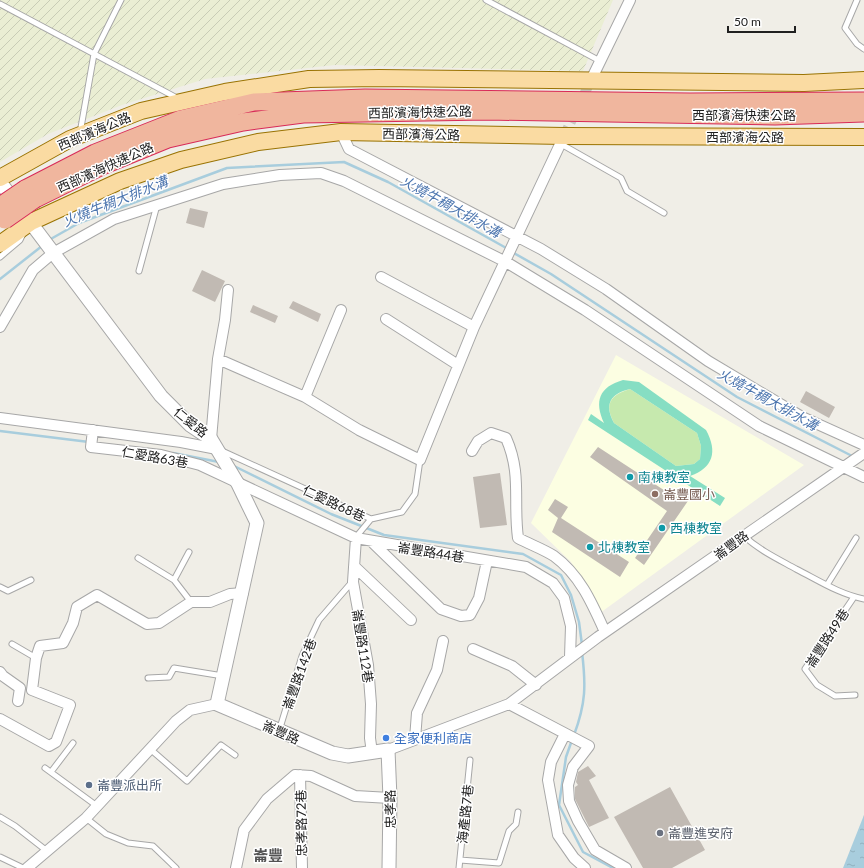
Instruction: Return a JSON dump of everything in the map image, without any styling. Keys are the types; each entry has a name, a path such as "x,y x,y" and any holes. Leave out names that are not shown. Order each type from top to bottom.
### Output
{"highway":[{"name":"西部濱海快速公路","path":"2,217 30,194 95,153 181,119 254,102 365,98 690,102 864,101"},
{"name":"西部濱海快速公路","path":"30,194 168,139 243,122 303,114 488,111 775,116 864,113"}],"main road":[{"name":"西部濱海公路","path":"0,178 46,151 141,111 225,92 309,79 379,78 804,83 864,80"},
{"name":"西部濱海公路","path":"0,244 31,222 120,181 181,160 258,142 341,132 562,140 864,136"}],"street":[{"path":"591,80 630,0"},
{"path":"341,132 349,149 518,236 606,290 733,377 802,416 864,445"},
{"path":"218,359 305,397 359,430 420,460 474,327 506,262 562,140"},
{"path":"0,326 33,270 53,253 114,219 222,184 280,175 321,173 344,181 506,262 585,310 759,426 864,477"},
{"name":"仁愛路","path":"0,182 161,396 190,425 214,444 238,484 257,522 243,593 217,704"},
{"path":"381,277 474,327"},
{"path":"0,418 214,444 218,359 225,320 228,290"},
{"path":"305,397 341,310"},
{"path":"386,319 458,365"},
{"name":"仁愛路63巷","path":"93,430 91,447 161,455 200,465 238,484"},
{"path":"472,451 478,441 491,433 506,438 513,454 516,476 516,522 518,538 553,555 573,572 592,602 602,634"},
{"name":"崙豐路","path":"217,704 332,753 348,756 388,750 509,704 536,685 572,655 864,453"},
{"name":"崙豐路44巷","path":"238,484 356,538 373,543 526,567 553,583 564,598 571,626 572,655"},
{"name":"崙豐路112巷","path":"356,538 353,582 368,665 371,704 370,738 372,753"},
{"path":"373,543 441,609 460,616 470,614 479,598 487,561"},
{"path":"354,566 411,620"},
{"path":"0,719 49,746 56,742 70,705 32,690 36,658 40,646 63,643 73,623 77,607 97,595 147,624 159,623 191,602 210,602 230,594 243,593"},
{"path":"415,739 417,713 436,670 442,641"},
{"path":"473,649 512,666 536,685"},
{"path":"0,672 3,676 20,688 18,700"},
{"path":"27,868 86,818 149,748 176,721 190,710 217,704"},
{"path":"509,704 589,746 573,767 568,785 569,801 578,821 595,850 626,868"},
{"path":"565,734 551,762 548,780 558,835 574,858 585,868"},
{"name":"忠孝路","path":"388,750 390,868"},
{"path":"236,868 244,830 254,814 267,799 295,775 300,775"},
{"name":"忠孝路72巷","path":"302,868 300,775 311,776 355,796 390,798"}],"lane":[{"path":"79,136 94,54 121,0"},
{"path":"486,0 600,61"},
{"path":"858,0 845,28 857,44 864,49"},
{"path":"0,4 183,101"},
{"path":"562,140 621,178 627,191 664,213"},
{"path":"139,271 157,204"},
{"path":"0,257 20,240 31,222"},
{"name":"仁愛路68巷","path":"214,444 371,520 402,512 415,494 420,460"},
{"path":"356,538 371,520"},
{"name":"崙豐路49巷","path":"744,536 756,547 827,585 847,595 864,599"},
{"path":"827,585 856,538"},
{"path":"174,580 189,552"},
{"path":"138,558 174,580 191,602"},
{"path":"0,587 8,591 31,580"},
{"name":"崙豐路142巷","path":"279,731 302,656 319,620 353,582"},
{"name":"崙豐路49巷","path":"854,597 804,669 817,685 835,696 855,695"},
{"path":"12,644 36,658"},
{"path":"148,678 169,677 174,668 223,676"},
{"path":"51,772 73,743"},
{"path":"149,748 187,781 221,745 235,755"},
{"name":"海產路7巷","path":"459,868 470,760"},
{"path":"44,768 97,806"},
{"path":"460,860 499,863 509,831 516,824 518,812"},
{"path":"0,817 47,851"},
{"path":"86,818 106,834 128,843 153,846 176,868"},
{"path":"0,857 23,868"}],"shaded area":[{"path":"0,0 613,0 583,71 335,65 205,79 122,105 48,134 0,162"},
{"name":"崙豐國小","path":"616,355 804,465 600,613 571,562 531,523"}],"green space":[{"path":"623,380 639,382 706,430 712,445 711,458 704,469 690,476 725,498 720,506 588,420 591,414 604,423 599,408 599,402 604,391 615,383","holes":["630,389 697,433 701,446 700,459 694,464 676,466 614,423 609,410 609,405 614,397 623,391"]},
{"path":"630,389 697,433 701,446 700,459 694,464 676,466 614,423 609,411 609,405 614,397 623,391"}],"water":[{"path":"864,815 864,868 843,868"}],"building":[{"path":"190,208 208,212 204,228 186,223"},
{"path":"202,270 225,281 215,302 192,291"},
{"path":"293,301 321,314 318,322 289,308"},
{"path":"253,305 278,316 275,323 250,312"},
{"path":"806,391 835,407 829,418 800,402"},
{"path":"598,447 676,498 681,490 690,498 644,565 635,558 667,511 590,457"},
{"path":"500,473 507,525 480,528 473,477"},
{"name":"北棟教室","path":"555,499 568,507 561,518 629,562 620,577 552,532 558,518 548,510"},
{"path":"588,766 596,776 589,780 609,818 589,827 575,799 575,787 578,785 576,782 578,772"},
{"name":"崙豐進安府","path":"670,787 705,850 672,868 643,868 614,817"}],"waterway":[{"name":"火燒牛稠大排水溝","path":"49,240 79,223 227,168 344,162 388,182 508,249"},
{"name":"火燒牛稠大排水溝","path":"0,279 42,246"},
{"name":"火燒牛稠大排水溝","path":"512,252 551,274 737,397 854,457"},
{"path":"0,431 89,442"},
{"path":"173,453 219,462"},
{"path":"232,465 331,514 384,535 523,554 561,575 571,595 579,622 582,645"},
{"path":"574,735 581,713 584,694 582,652"},
{"path":"572,740 566,757 559,805 583,852 613,868"}],"tunnel":[{"path":"564,136 591,80"}],"place":[{"name":"南棟教室","path":"630,477"},
{"name":"崙豐國小","path":"655,494"},
{"name":"西棟教室","path":"662,528"},
{"name":"北棟教室","path":"590,547"},
{"name":"全家便利商店","path":"386,738"},
{"name":"崙豐派出所","path":"89,785"},
{"name":"崙豐進安府","path":"660,833"}],"district":[{"name":"崙豐","path":"268,855"}]}
